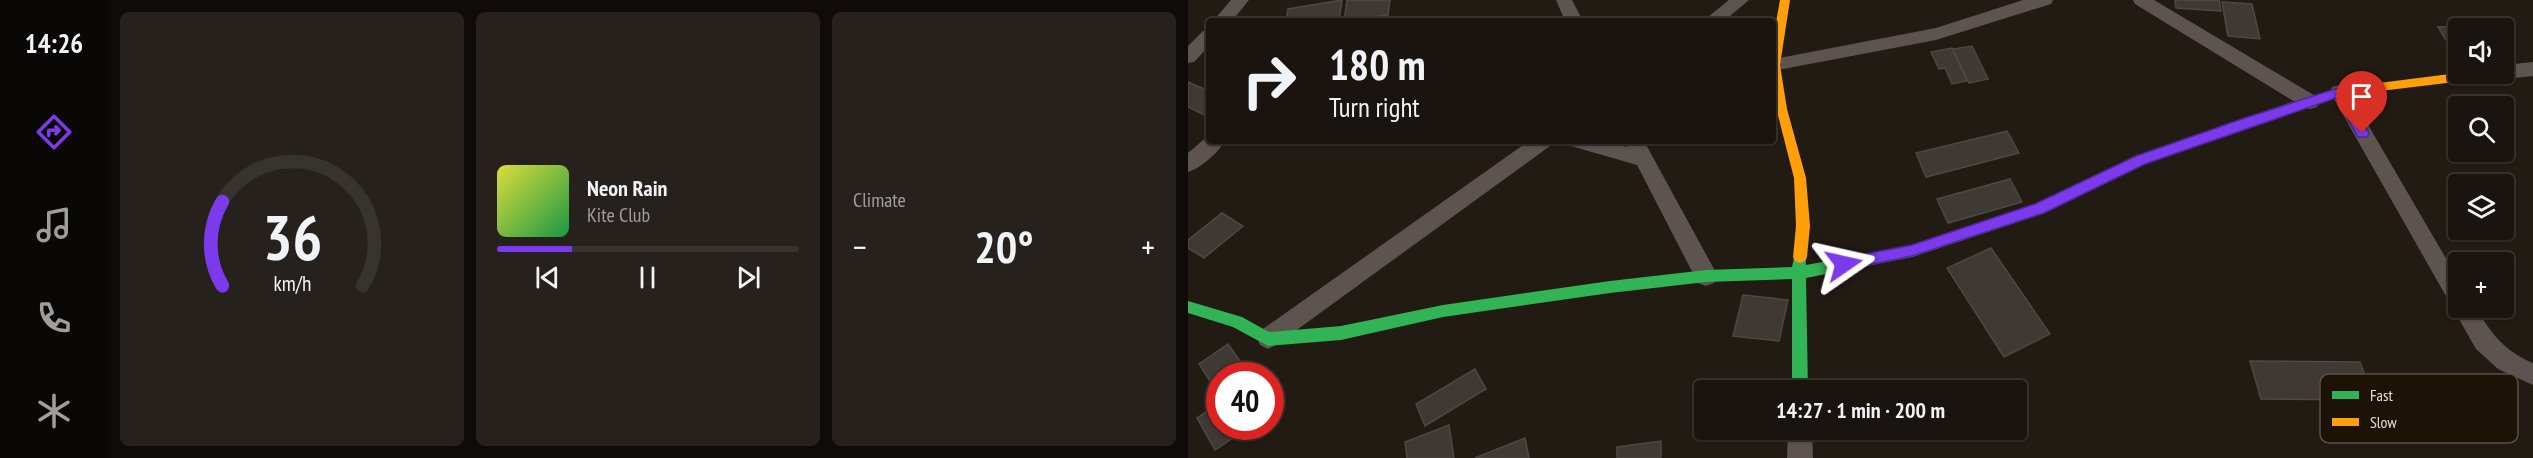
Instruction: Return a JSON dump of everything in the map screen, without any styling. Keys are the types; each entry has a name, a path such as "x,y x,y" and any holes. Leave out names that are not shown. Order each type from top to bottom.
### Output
{"street":[{"path":"1225,18 1241,0"},
{"path":"1564,0 1573,18"},
{"path":"1716,18 1741,0"},
{"path":"1776,52 1785,0"},
{"path":"1776,64 1934,34 1966,26 2014,7 2045,0"},
{"path":"2141,0 2310,102"},
{"path":"1188,57 1206,38"},
{"path":"2514,71 2533,69"},
{"path":"1776,77 1781,109 1800,178 1803,226 1799,273 1800,380"},
{"path":"1188,307 1237,322 1268,339 1341,333 1443,311 1706,276 1799,273 1912,250 2029,212 2141,160 2338,92 2448,79"},
{"path":"2338,92 2448,281"},
{"path":"1188,164 1211,144"},
{"path":"1268,339 1539,144"},
{"path":"1598,144 1639,150 1706,276"},
{"path":"2470,318 2488,349 2496,357 2533,374"},
{"path":"1800,440 1800,458"}],"building":[{"path":"1342,0 1339,18 1286,18 1288,9"},
{"path":"1347,0 1390,0 1388,15 1344,18"},
{"path":"2175,0 2219,0 2221,11 2176,8"},
{"path":"2222,2 2252,4 2260,39 2228,36"},
{"path":"2438,27 2448,27 2448,44"},
{"path":"1972,46 1988,79 1969,83 1953,49"},
{"path":"1952,48 1967,81 1952,84 1945,68 1939,69 1931,52"},
{"path":"1188,82 1206,90 1206,116 1188,107"},
{"path":"2007,131 2019,153 1926,177 1916,153"},
{"path":"2010,179 2022,202 1948,223 1937,199"},
{"path":"1222,213 1243,226 1204,258 1188,248 1188,240"},
{"path":"1991,248 2050,334 2004,357 1947,268"},
{"path":"1743,295 1788,300 1779,341 1733,336"},
{"path":"1228,344 1241,362 1206,362 1206,375 1199,364"},
{"path":"2250,361 2360,362 2364,374 2320,374 2320,400 2261,399"},
{"path":"1475,369 1486,389 1425,426 1416,404"},
{"path":"1206,412 1206,434 1197,418"},
{"path":"1449,425 1454,458 1407,458 1405,442"},
{"path":"1525,438 1529,458 1475,458"},
{"path":"1209,440 1230,440 1215,450"},
{"path":"1661,441 1661,458 1617,458 1617,447"}],"traffic: fast":[{"path":"1800,257 1799,273 1912,251 2040,209 2141,160 2292,107"},
{"path":"1188,307 1237,322 1268,339 1341,333 1443,311 1610,287 1706,276 1799,273 1800,380"}],"traffic: slow":[{"path":"1776,53 1785,0"},
{"path":"1776,78 1781,109 1800,178 1803,226 1800,257"},
{"path":"2292,107 2339,92 2448,79"}],"route":[{"path":"1844,264 1912,250 2040,209 2141,160 2338,92 2362,133"}]}
